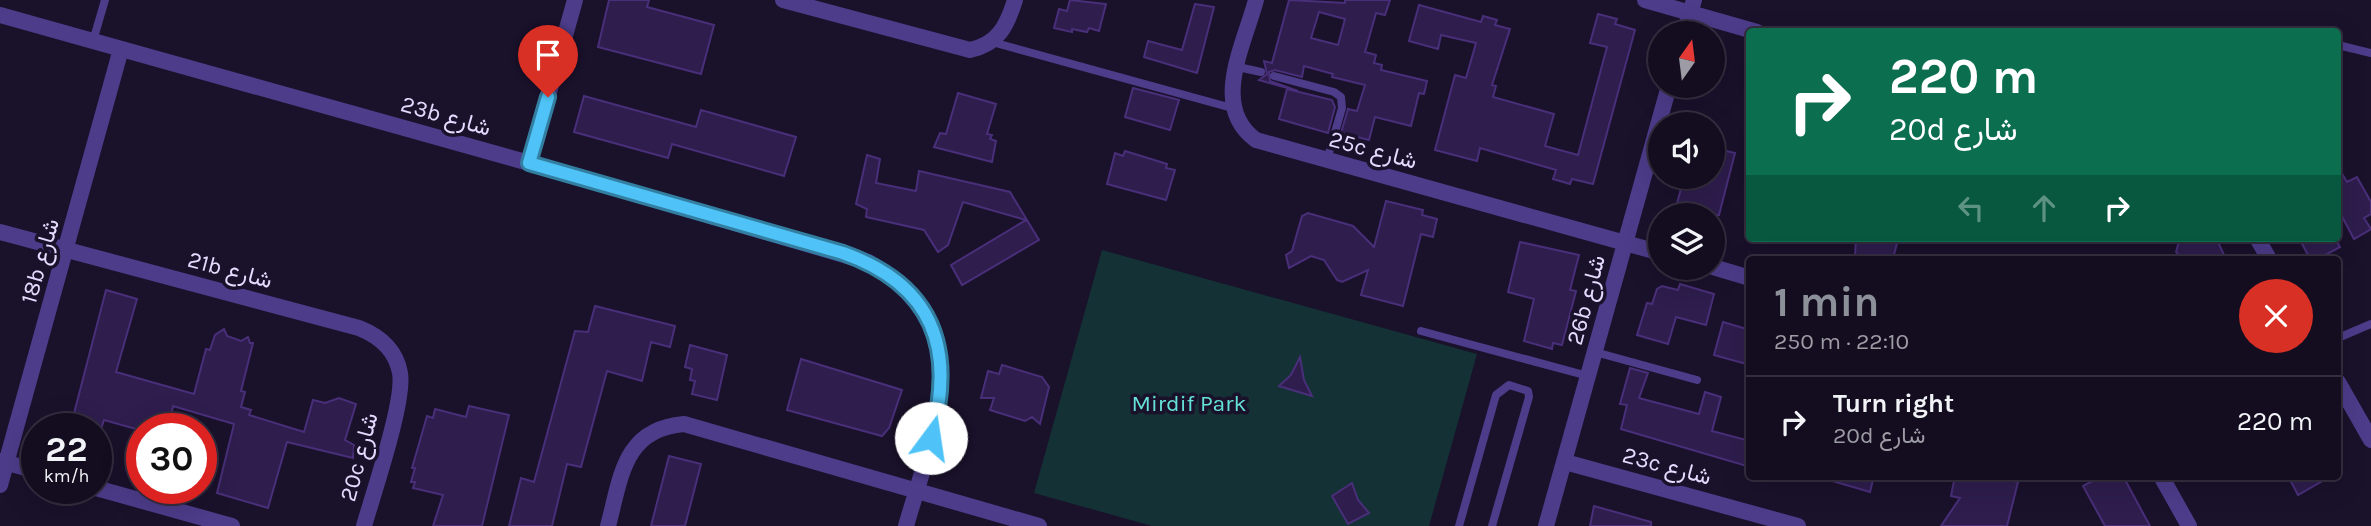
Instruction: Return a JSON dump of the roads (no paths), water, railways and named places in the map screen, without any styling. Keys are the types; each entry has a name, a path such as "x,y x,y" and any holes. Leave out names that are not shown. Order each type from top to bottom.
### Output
{"street":[{"path":"529,163 575,0"},
{"path":"783,0 958,49 981,48 992,42 1003,32 1015,0"},
{"path":"1232,108 1232,87 1256,0"},
{"path":"1645,0 1692,6 1747,28"},
{"name":"23b شارع","path":"0,15 529,163 868,262 890,275 917,302 935,335 942,360 943,386 939,411 906,526"},
{"name":"18b شارع","path":"0,485 3,462 67,250 121,49"},
{"name":"26b شارع","path":"1546,526 1666,98"},
{"name":"25c شارع","path":"1232,108 1237,121 1256,140 1648,249"},
{"name":"21b شارع","path":"0,232 371,333 391,350 397,362 401,387 398,400"},
{"path":"1725,271 1746,277"},
{"path":"2341,387 2371,440"},
{"name":"20c شارع","path":"364,526 398,400"},
{"path":"608,526 628,455 638,442 667,425 701,427 1039,526"},
{"path":"3,462 21,467"},
{"name":"23c شارع","path":"1565,462 1798,526"},
{"path":"2163,480 2189,526"},
{"path":"112,492 232,526"}],"lane":[{"path":"93,41 105,0"},
{"path":"992,42 1232,108"},
{"path":"2341,46 2371,53"},
{"path":"1238,67 1261,72"},
{"path":"1274,76 1335,92 1341,97 1342,108 1327,160"},
{"path":"2341,337 2371,324"},
{"path":"1422,331 1588,376"},
{"path":"1595,352 1697,380"},
{"path":"1459,526 1496,395 1509,385 1528,391 1529,397 1493,526"}],"park label":[{"name":"Mirdif Park","path":"1189,403"}]}
